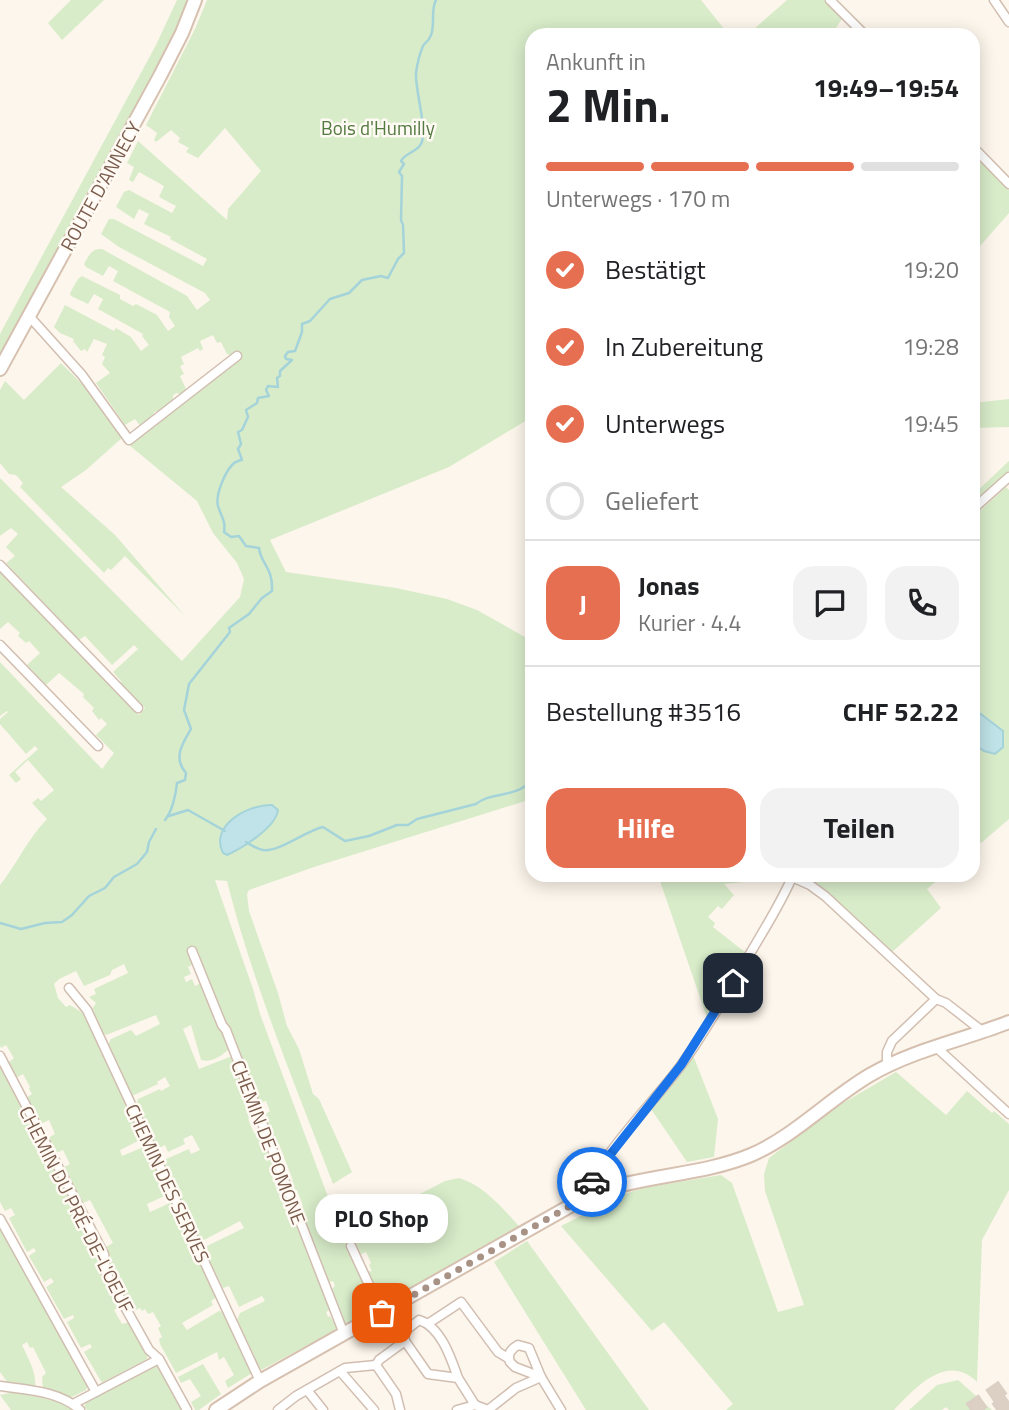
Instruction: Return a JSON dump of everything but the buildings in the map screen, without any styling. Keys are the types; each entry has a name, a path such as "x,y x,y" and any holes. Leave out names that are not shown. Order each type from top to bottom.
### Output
{"street":[{"name":"ROUTE D'ANNECY","path":"0,369 160,76 195,0"},
{"path":"830,0 858,28"},
{"path":"994,0 1009,22"},
{"path":"980,154 1009,184"},
{"path":"29,316 82,375 129,440 237,356"},
{"path":"980,503 1009,477"},
{"path":"0,565 138,708"},
{"path":"0,645 98,746"},
{"path":"586,1197 602,1165 666,1086 711,1021 790,882"},
{"path":"804,882 825,896 936,999 946,1003 982,1031"},
{"name":"CHEMIN DE POMONE","path":"192,951 226,1030 344,1334"},
{"name":"CHEMIN DES SERVES","path":"69,988 87,1010 260,1381"},
{"path":"887,1066 888,1047 892,1041 936,999"},
{"path":"216,1410 260,1381 586,1197 639,1179 709,1167 751,1155 785,1136 842,1093 887,1066 1009,1021"},
{"path":"936,1047 1009,1114"},
{"name":"CHEMIN DU PRÉ-DE-L'OEUF","path":"0,1056 104,1254 106,1273 149,1350 159,1359 187,1410"},
{"path":"0,1219 96,1392"},
{"path":"351,1246 382,1313"},
{"path":"429,1323 461,1302 498,1352 508,1358 515,1367 541,1377"},
{"path":"458,1378 428,1374 405,1340 404,1332 419,1320 429,1323 453,1358 458,1378 475,1405"},
{"path":"376,1365 405,1340"},
{"path":"508,1358 512,1349 524,1345 533,1355 541,1377 561,1410"},
{"path":"1,1386 55,1396 77,1407 96,1392 159,1359"},
{"path":"284,1408 307,1390 345,1368 376,1365"},
{"path":"376,1365 396,1394 400,1410"},
{"path":"340,1371 374,1410"},
{"path":"457,1410 475,1405 488,1410 516,1388 541,1377"},
{"path":"307,1390 323,1410"}],"green space":[{"path":"71,0 104,0 62,40 48,23"},
{"path":"177,0 188,0 172,39 0,357 0,334 156,45"},
{"name":"Bois d'Humilly","path":"207,0 701,0 723,28 525,28 525,421 449,467 270,540 286,572 396,588 447,599 477,610 525,637 525,801 317,866 249,890 247,894 249,911 287,1026 299,1049 313,1094 319,1099 352,1172 333,1184 262,996 227,881 215,880 260,1014 334,1213 375,1304 373,1309 344,1325 331,1290 335,1286 333,1281 329,1282 299,1208 303,1206 297,1190 292,1192 288,1184 293,1181 279,1144 263,1116 270,1111 266,1101 258,1103 229,1027 223,1024 195,947 187,950 194,964 188,967 191,974 184,977 186,982 192,979 195,986 201,983 229,1049 209,1061 201,1060 191,1025 183,1029 199,1069 232,1056 256,1116 248,1119 254,1133 261,1130 330,1310 326,1312 338,1329 261,1370 237,1320 240,1313 265,1301 262,1296 239,1307 229,1286 223,1288 205,1252 207,1246 244,1228 240,1221 204,1240 199,1238 164,1165 166,1159 189,1149 191,1154 200,1150 192,1135 183,1139 185,1144 168,1152 165,1145 157,1149 136,1105 138,1099 170,1086 165,1077 157,1082 158,1084 132,1096 108,1044 111,1039 131,1030 136,1036 160,1024 156,1015 106,1035 102,1032 92,1009 96,1003 89,997 96,994 94,989 128,973 124,964 112,970 110,975 84,986 76,971 54,984 58,998 66,1007 70,1005 83,1013 141,1134 136,1137 138,1141 120,1150 122,1156 146,1146 169,1194 147,1204 150,1212 172,1202 217,1297 211,1301 213,1305 182,1323 187,1330 219,1311 224,1312 252,1373 228,1388 225,1381 234,1375 224,1357 219,1360 217,1352 176,1373 160,1344 159,1339 162,1337 158,1328 161,1326 153,1312 148,1314 145,1309 142,1311 140,1308 134,1311 110,1268 110,1256 106,1247 113,1243 90,1200 83,1203 64,1167 70,1164 63,1150 56,1153 48,1138 55,1134 49,1120 41,1124 26,1098 32,1094 30,1087 23,1074 16,1078 8,1063 14,1058 6,1045 1,1048 0,1045 0,885 47,819 32,803 38,798 41,801 54,790 28,760 15,772 21,779 16,783 9,775 38,749 35,746 26,754 0,724 0,719 8,712 0,716 0,662 102,769 114,753 96,735 107,724 101,718 99,720 92,711 94,708 83,697 84,694 59,673 46,685 27,665 40,653 29,641 26,643 18,636 20,633 8,622 0,629 0,569 139,715 145,708 120,684 121,681 113,672 138,649 134,645 112,665 85,636 79,640 6,563 15,556 6,547 18,534 11,528 0,536 0,478 182,661 240,597 244,579 237,563 213,533 197,501 129,445 241,357 236,352 227,354 221,342 217,343 213,335 200,341 203,349 200,351 198,348 181,357 184,364 180,366 184,374 180,376 186,389 182,395 173,395 173,402 154,412 153,417 141,427 135,419 125,425 96,383 110,373 102,364 105,357 102,355 107,344 94,339 87,352 85,349 81,351 74,339 54,327 65,305 131,337 141,351 149,345 143,334 98,309 103,299 94,294 88,304 71,296 70,293 82,276 120,295 120,299 133,306 136,304 157,315 168,331 175,326 169,317 170,312 113,281 118,271 109,266 103,276 86,267 84,264 89,255 99,249 187,296 197,310 210,300 205,293 119,247 101,234 109,219 114,219 203,266 207,259 144,224 149,214 139,209 134,219 116,207 124,192 129,190 172,213 176,206 159,197 164,186 139,172 133,182 129,180 134,167 127,163 138,141 227,220 228,209 261,171 225,128 198,158 186,152 189,148 178,142 180,138 171,130 156,142 154,140 157,133 146,125"},
{"path":"787,0 825,0 842,19 836,28 755,28"},
{"path":"980,161 1009,190 1009,213 980,246"},
{"path":"61,363 93,395 123,437 86,470 61,487 115,535 185,616 125,556 104,573 20,487 23,483 16,475 9,474 0,463 0,390 5,381 24,400"},
{"path":"1009,399 1009,427 980,428 980,402"},
{"path":"1009,461 1009,471 980,498 980,488"},
{"path":"1006,487 1009,490 1009,819 981,843 980,737 992,721 980,713 980,511"},
{"path":"660,882 744,882 724,884 734,895 722,909 718,906 708,917 715,923 713,927 746,953 707,1018"},
{"path":"812,882 935,882 927,889 941,908 891,953 831,896"},
{"path":"693,1055 718,1119 714,1157 687,1162 651,1109"},
{"path":"0,1067 101,1259 102,1270 120,1307 114,1310 122,1324 130,1322 148,1354 147,1359 102,1383 84,1352 92,1347 90,1344 81,1348 67,1322 74,1318 73,1315 64,1319 46,1287 54,1282 51,1278 44,1282 29,1256 36,1251 34,1248 27,1252 9,1218 15,1215 11,1208 5,1211 0,1202"},
{"path":"896,1072 946,1115 967,1091 1009,1124 1009,1190 982,1240 977,1382 966,1374 943,1372 932,1376 894,1410 726,1410 733,1404 664,1322 652,1331 561,1226 622,1195 643,1188 721,1175 732,1183 778,1312 804,1305 765,1191 764,1174 769,1158 838,1106"},
{"path":"459,1178 485,1192 519,1226 381,1304 367,1272 372,1271 369,1265 371,1263 366,1252 359,1255 349,1231 445,1181"},
{"path":"0,1229 88,1385 86,1390 72,1397 43,1390 42,1377 46,1373 33,1347 30,1348 27,1342 22,1345 34,1373 34,1389 8,1383 0,1372"},
{"path":"527,1241 649,1410 586,1410 494,1262"},
{"path":"203,1364 221,1394 195,1410 191,1402 201,1396 190,1379 181,1383 178,1377"},
{"path":"158,1365 182,1410 87,1410 84,1407 87,1401"},
{"path":"958,1380 992,1410 949,1410 946,1407 942,1410 909,1410 937,1385"},
{"path":"15,1392 61,1402 72,1410 11,1410 0,1395"}],"water":[{"path":"980,713 1003,731 1003,747 995,754 980,748"},
{"path":"272,805 278,810 276,817 265,830 234,852 227,855 223,853 220,843 226,825 243,812"}],"waterway":[{"path":"165,820 173,803 177,783 185,780 186,773 179,756 191,729 184,710 189,684 230,632 229,628 249,614 262,598 272,591 271,576 259,548 246,546 239,536 231,537 224,532 224,522 218,506 219,490 224,478 233,464 242,460 238,449 241,444 238,432 242,430 248,417 246,410 257,403 258,398 269,396 266,390 268,386 278,387 277,378 280,371 292,360 286,359 285,356 288,352 295,351 302,324 310,321 330,299 349,293 362,280 381,276 388,278 404,253 401,220 402,176 399,172 404,164 401,161 403,158 419,147 423,138 416,73 423,46 432,33 436,0"},
{"path":"246,842 254,847 270,850 323,827 345,841 369,836 397,825 408,825 417,819 476,804 525,786"},
{"path":"169,816 188,810 225,831"},
{"path":"0,923 21,929 62,922 89,896 105,888 114,877 137,864 147,852 156,829"}],"tunnel":[{"path":"970,1410 1009,1383"},
{"path":"996,1410 1009,1401"}],"way so far":[{"path":"382,1313 586,1197 592,1182"}],"place":[{"name":"PLO Shop","path":"382,1313"}],"route":[{"path":"592,1182 602,1165 681,1065 733,983"}]}
